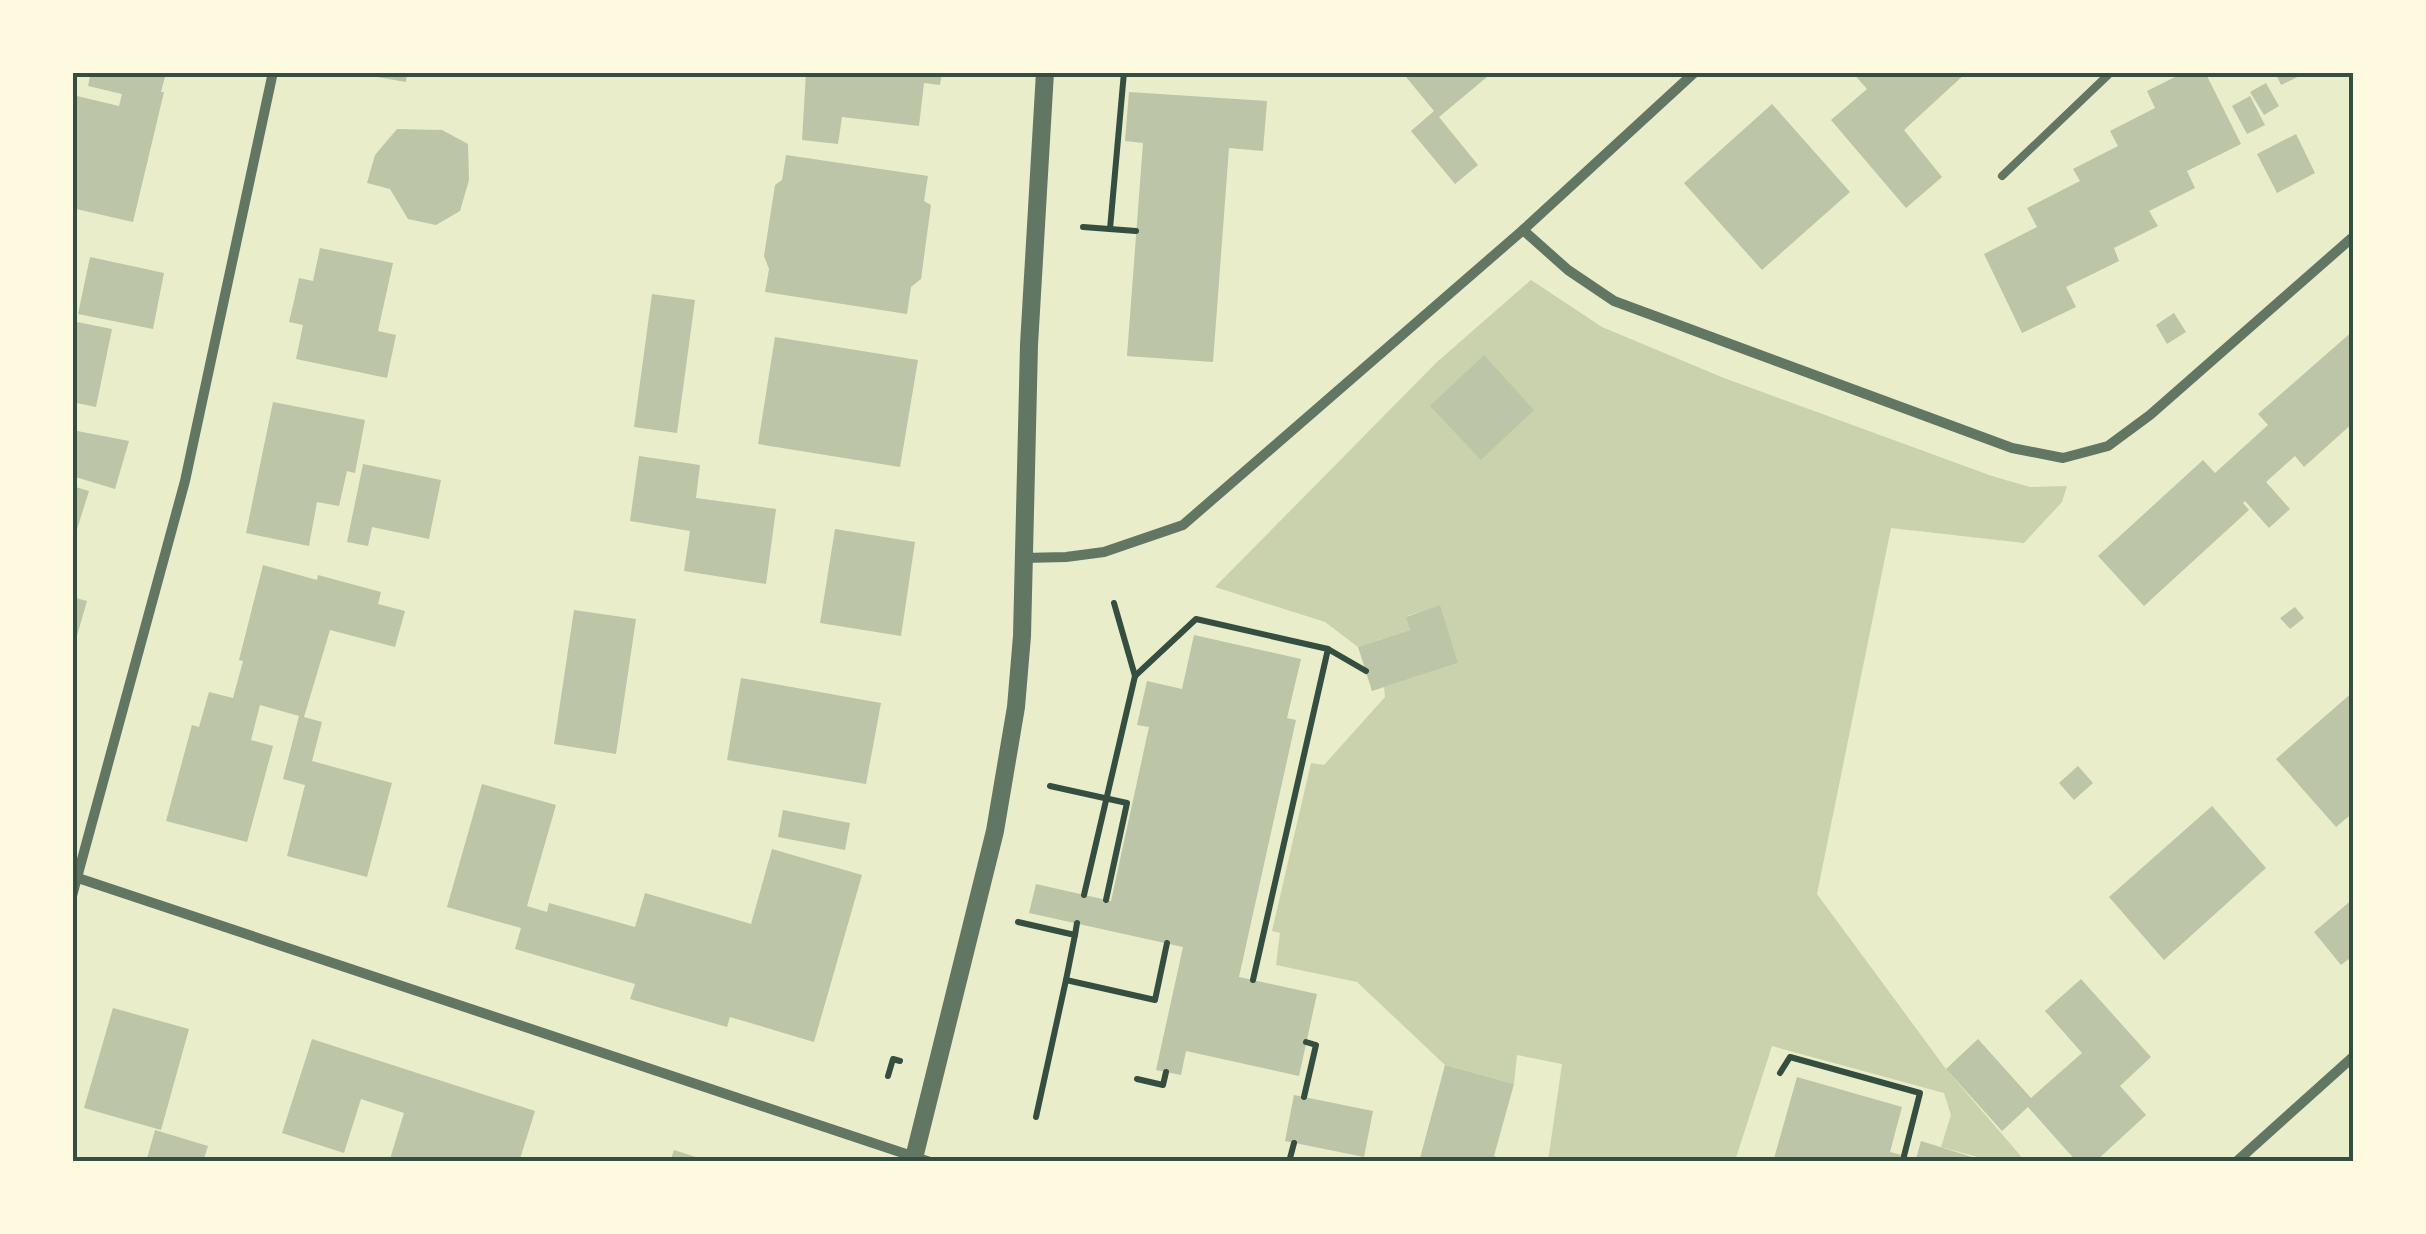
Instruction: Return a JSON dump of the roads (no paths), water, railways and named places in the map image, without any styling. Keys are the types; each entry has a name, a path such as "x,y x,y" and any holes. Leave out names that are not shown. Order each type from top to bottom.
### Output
{"street":[{"path":"72,896 185,481 273,72"},
{"path":"75,876 919,1160 1006,778 1022,636 1029,345 1045,72"},
{"path":"1023,558 1066,558 1104,552 1183,525 1523,230 1696,72"},
{"path":"1523,230 1568,270 1614,301 2012,448 2063,458 2108,446 2150,414 2354,236"},
{"path":"2236,1162 2354,1056"}],"lane":[{"path":"2002,176 2108,73"}]}
